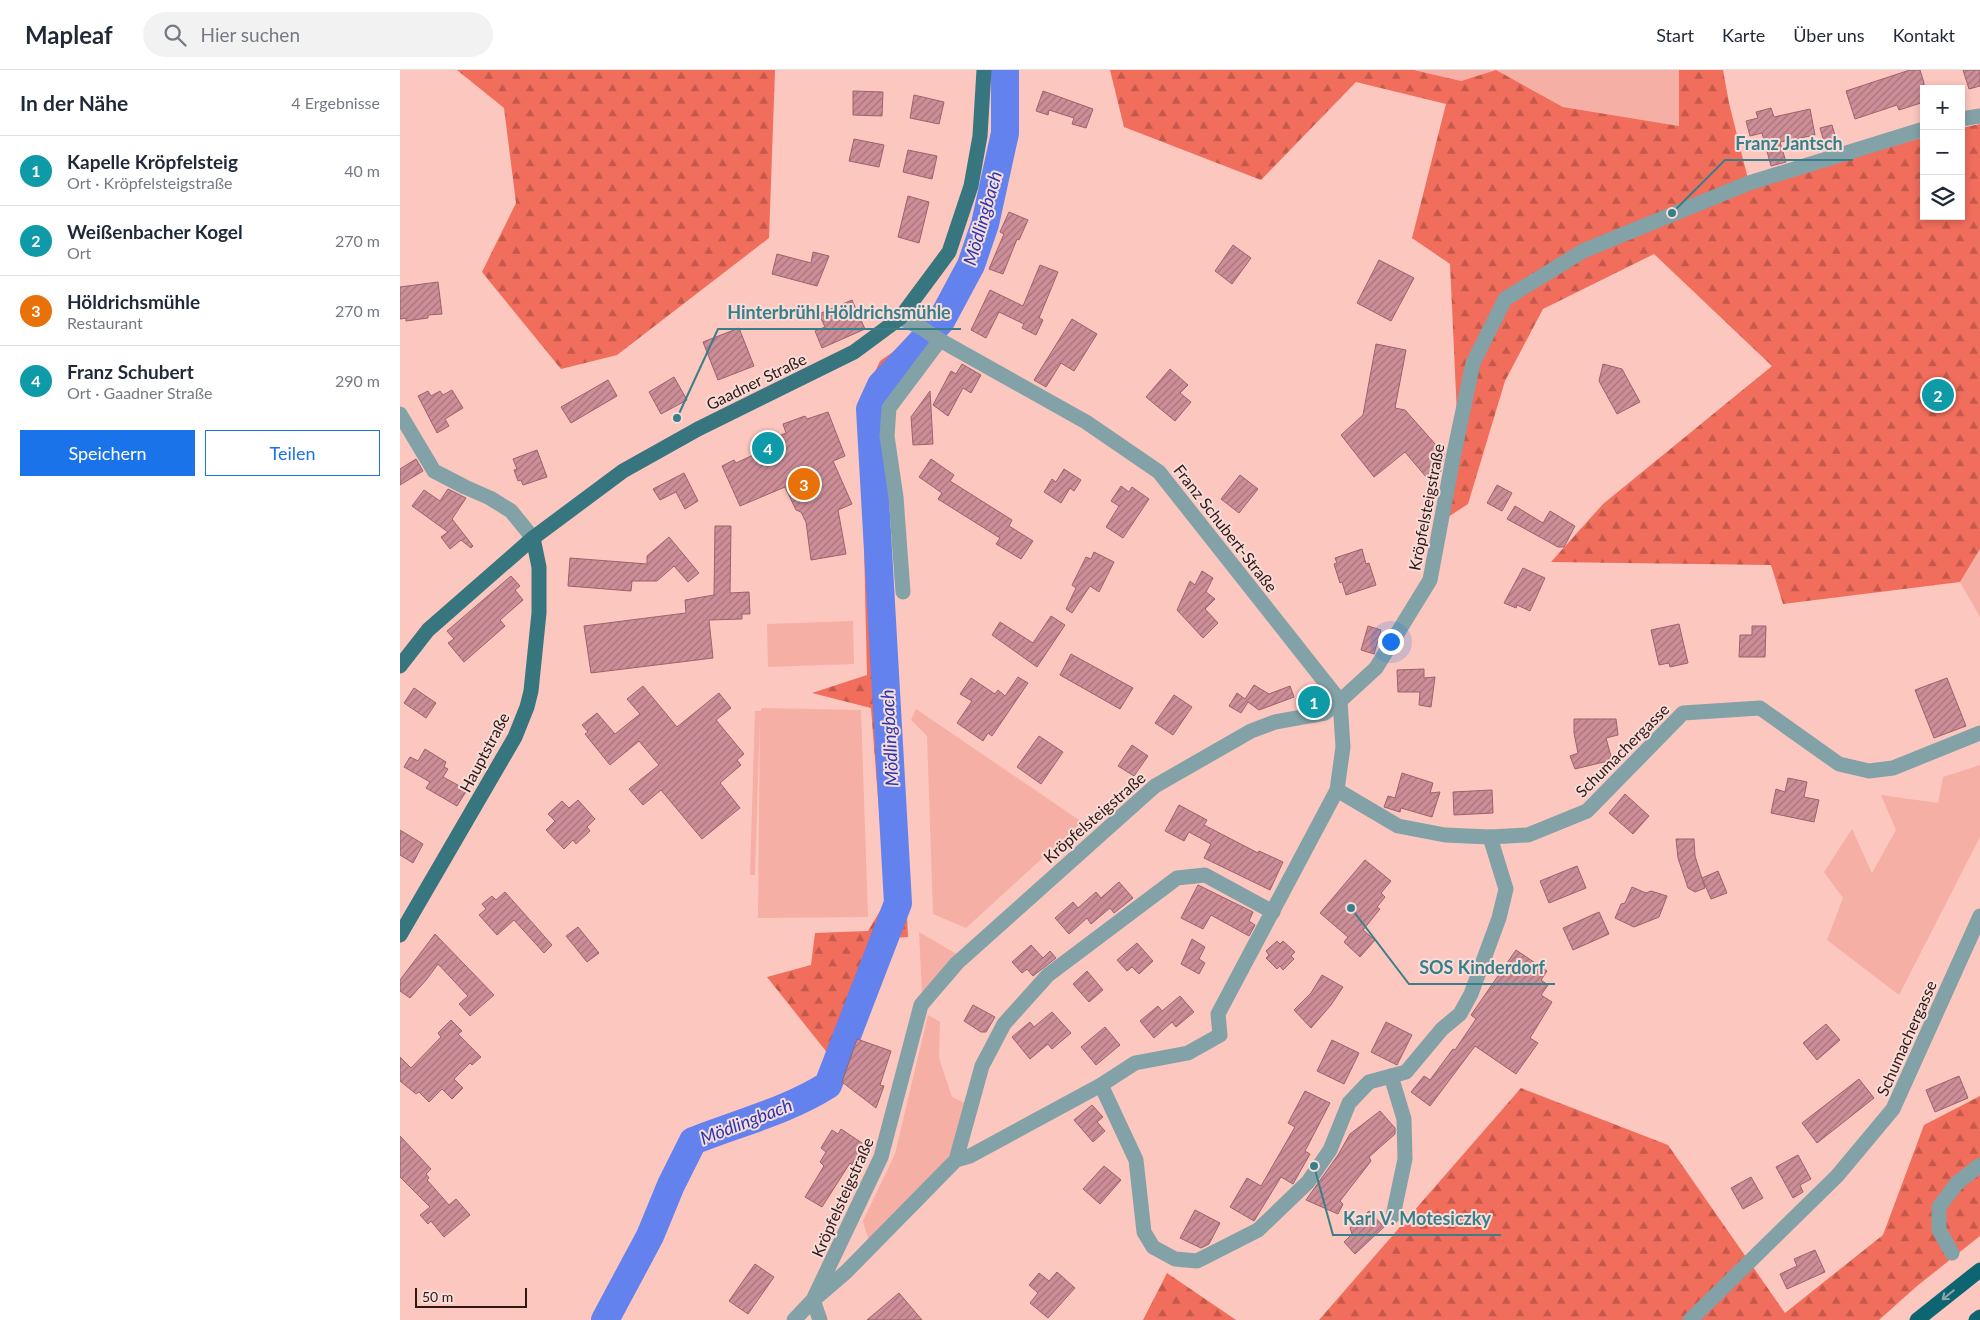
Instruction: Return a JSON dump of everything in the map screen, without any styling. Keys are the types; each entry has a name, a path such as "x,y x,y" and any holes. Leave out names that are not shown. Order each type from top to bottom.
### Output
{"highway":[{"path":"1917,1320 1980,1270"},
{"path":"1976,1320 1980,1317"}],"main road":[{"name":"Gaadner Straße","path":"400,666 428,630 532,538 623,471 706,425 854,352 900,318 949,252 971,186 980,136 984,70"},
{"name":"Hauptstraße","path":"400,935 515,737 527,707 531,691 538,613 539,567 532,538"}],"street":[{"path":"1965,118 1980,116"},
{"name":"Kröpfelsteigstraße","path":"794,1320 814,1300 882,1157 921,1005 957,963 1155,786 1252,730 1275,722 1324,713 1340,702 1376,668 1430,580 1453,458 1474,363 1505,299 1583,251 1750,183 1921,130"},
{"name":"Franz Schubert-Straße","path":"900,318 922,328 1086,422 1159,472 1340,702"},
{"path":"904,592 896,497 887,436 889,408 939,339"},
{"path":"400,414 434,471 490,498 511,511 532,538"},
{"path":"956,1160 970,1156 1101,1085 1135,1063 1188,1053 1220,1035 1218,1014 1337,790 1343,747 1340,702"},
{"name":"Schumachergasse","path":"1337,790 1398,826 1445,835 1490,837 1528,835 1587,811 1683,713 1760,708 1839,764 1869,771 1893,768 1980,733"},
{"path":"1101,1085 1136,1160 1144,1232 1153,1247 1175,1259 1197,1261 1258,1230 1308,1182 1330,1150 1349,1103 1369,1082 1406,1072 1442,1029 1460,1014 1471,994 1499,918 1506,889 1490,837"},
{"path":"820,1320 814,1300 846,1272 956,1160 982,1066 1004,1024 1048,975 1178,878 1205,875 1273,912"},
{"name":"Schumachergasse","path":"1690,1320 1837,1176 1893,1109 1980,916"},
{"path":"1391,1076 1404,1119 1405,1159 1393,1216"},
{"path":"1952,1253 1939,1230 1939,1207 1957,1183 1980,1166"}],"shaded area":[{"path":"1414,70 1496,70 1461,81"},
{"path":"1496,70 1679,70 1679,126 1563,107"},
{"path":"1980,549 1980,617 1960,582"},
{"path":"853,621 854,664 768,667 767,624"},
{"path":"761,708 861,710 868,917 758,918 760,717 755,875 750,875 755,711 761,711"},
{"path":"916,709 1082,822 966,928 933,914 927,736 911,720"},
{"path":"1980,765 1980,837 1899,995 1827,940 1843,898 1824,872 1852,829 1872,873 1896,830 1881,795 1938,803 1943,777"},
{"path":"919,932 958,955 922,995"},
{"path":"928,1015 940,1022 939,1058 952,1097 965,1103 954,1149 932,1178 869,1241 863,1221 895,1154"}],"green space":[{"path":"457,70 775,70 769,238 617,355 561,369 482,272 516,203 504,108"},
{"path":"1110,70 1414,70 1461,81 1496,70 1563,107 1679,126 1679,70 1723,70 1729,103 1750,187 1920,138 1920,220 1965,220 1965,127 1980,124 1980,549 1960,582 1783,604 1771,565 1551,562 1603,504 1772,366 1654,254 1543,309 1505,381 1468,504 1445,519 1459,458 1450,264 1412,238 1446,104 1356,82 1261,180 1124,127"},
{"path":"913,338 927,344 900,373 877,416 884,440 908,937 876,939 829,1055 767,977 811,965 815,933 868,931 886,901 871,708 812,693 867,675 862,459 858,408 880,361"},
{"path":"1521,1088 1668,1145 1785,1313 1883,1235 1924,1125 1980,1096 1980,1236 1917,1286 1879,1320 1319,1320"},
{"path":"1167,1273 1236,1320 1143,1320"}],"building":[{"path":"1910,70 1920,70 1924,83 1924,85 1920,85 1920,103 1899,110 1897,105 1855,119 1846,91"},
{"path":"1963,70 1980,70 1980,86 1969,89"},
{"path":"853,91 883,92 882,116 853,115"},
{"path":"1043,91 1093,109 1086,128 1072,124 1074,118 1049,110 1048,115 1036,111"},
{"path":"914,95 944,102 939,124 910,118"},
{"path":"1771,108 1774,117 1810,109 1815,135 1780,142 1786,162 1771,166 1762,133 1750,136 1746,121 1758,118 1756,112"},
{"path":"1832,125 1836,139 1824,142 1820,128"},
{"path":"854,139 884,145 879,167 849,161"},
{"path":"908,150 937,156 932,179 903,172"},
{"path":"908,196 929,202 919,243 898,237"},
{"path":"1009,212 1028,220 1019,240 1017,239 1003,274 989,269 1004,234 1000,232"},
{"path":"1233,245 1251,258 1232,284 1215,271"},
{"path":"813,252 829,256 817,286 772,274 777,254 811,263"},
{"path":"1379,260 1414,278 1391,321 1357,303"},
{"path":"1040,265 1058,272 1039,318 1043,320 1036,335 1022,328 1024,324 999,312 986,338 971,330 990,290 1023,306"},
{"path":"438,282 442,314 428,315 428,318 406,321 406,318 400,319 400,287"},
{"path":"852,300 865,329 822,348 815,331 825,327 819,314"},
{"path":"1072,319 1097,334 1074,371 1061,363 1046,387 1034,380"},
{"path":"739,328 754,366 718,380 703,342"},
{"path":"1376,344 1406,350 1395,408 1405,410 1444,454 1443,462 1440,464 1442,466 1440,474 1432,484 1405,452 1374,477 1341,435 1363,415"},
{"path":"962,364 981,375 971,393 963,388 948,416 933,405 951,371 956,374"},
{"path":"1603,364 1622,369 1640,402 1617,414 1599,381"},
{"path":"1170,369 1188,385 1180,393 1191,402 1175,421 1146,397"},
{"path":"674,377 687,400 661,414 649,392"},
{"path":"608,380 617,396 571,423 561,407"},
{"path":"452,390 463,408 445,419 449,426 437,433 418,396 428,391 431,396 440,391 443,395"},
{"path":"930,391 933,444 913,445 911,417"},
{"path":"828,412 845,456 833,461 852,504 838,510 846,554 811,560 806,522 801,512 796,510 785,487 740,506 722,466 734,460 736,463 779,443 776,437 786,433 783,424 805,416 807,419"},
{"path":"537,450 547,477 523,485 521,480 518,481 514,470 517,469 513,459"},
{"path":"416,459 423,471 400,485 400,469"},
{"path":"931,459 954,475 950,481 1012,520 1009,526 1033,541 1021,559 996,544 1000,538 938,499 942,493 919,477"},
{"path":"1064,469 1081,480 1074,491 1070,488 1061,503 1044,492 1052,479 1056,482"},
{"path":"684,473 698,501 685,509 676,492 660,500 653,489"},
{"path":"1240,475 1258,489 1239,513 1221,499"},
{"path":"1497,485 1512,493 1502,511 1487,503"},
{"path":"1121,486 1129,492 1132,487 1149,499 1123,538 1106,527 1119,506 1111,501"},
{"path":"448,489 466,498 452,519 473,546 471,548 461,540 450,549 441,537 448,532 412,506 424,490 440,501"},
{"path":"1515,506 1543,523 1550,511 1575,526 1564,547 1558,547 1507,519"},
{"path":"715,526 731,526 730,593 749,592 750,614 742,614 742,619 709,620 713,658 591,673 584,626 686,613 685,600 714,595"},
{"path":"669,537 699,573 688,582 674,566 657,581 632,581 631,591 568,586 570,558 647,564 647,556"},
{"path":"1362,549 1366,564 1369,563 1376,585 1346,595 1334,564 1337,563 1335,558"},
{"path":"1094,552 1114,562 1099,592 1090,586 1072,613 1066,609 1076,588 1072,585 1086,557 1091,559"},
{"path":"1523,568 1545,578 1530,611 1517,605 1516,608 1504,603"},
{"path":"1202,571 1213,578 1206,592 1215,599 1205,609 1218,623 1203,638 1177,610 1190,581 1195,585"},
{"path":"511,576 520,586 515,590 523,600 500,620 505,626 464,662 448,643 454,639 447,631"},
{"path":"1051,616 1065,625 1037,667 992,635 1000,622 1033,643"},
{"path":"1679,624 1688,663 1670,667 1669,663 1659,665 1651,630"},
{"path":"1368,626 1381,630 1374,654 1361,650"},
{"path":"1752,626 1766,626 1765,657 1739,657 1740,635 1752,635"},
{"path":"1071,654 1133,688 1120,709 1060,675"},
{"path":"1424,669 1424,678 1435,677 1431,707 1419,705 1420,692 1398,692 1397,670"},
{"path":"1018,677 1028,683 992,736 988,733 983,741 957,723 972,701 960,694 971,678 995,694 998,690 1005,696"},
{"path":"1947,678 1966,726 1934,738 1915,690"},
{"path":"1254,685 1269,694 1290,686 1294,697 1259,710 1248,702 1241,713 1229,706 1237,693 1245,699"},
{"path":"643,686 677,727 719,693 731,708 716,720 744,754 737,760 741,765 720,783 740,808 702,839 661,790 643,805 629,789 659,765 639,741 610,765 585,734 588,732 582,725 597,713 615,734 640,714 627,699"},
{"path":"414,688 436,703 426,718 404,703"},
{"path":"1174,695 1192,707 1173,735 1155,723"},
{"path":"1574,719 1616,719 1618,735 1606,738 1612,760 1575,769 1570,756 1578,753 1574,733"},
{"path":"1039,736 1063,752 1041,784 1017,767"},
{"path":"1132,745 1148,756 1134,776 1118,766"},
{"path":"425,749 446,762 444,767 448,769 443,777 467,790 457,806 426,788 430,782 404,767 410,757 418,761"},
{"path":"1402,773 1433,783 1430,793 1440,792 1432,817 1401,808 1400,812 1384,807 1388,796 1395,798"},
{"path":"1788,778 1807,782 1804,797 1819,800 1814,822 1771,813 1776,789 1785,792"},
{"path":"1492,790 1493,813 1454,815 1453,792"},
{"path":"1625,794 1649,816 1633,834 1609,813"},
{"path":"578,800 595,819 587,827 590,831 576,844 573,840 564,849 546,830 555,821 548,814 562,801 569,808"},
{"path":"1179,805 1207,820 1204,825 1258,853 1259,851 1283,862 1270,890 1204,858 1211,844 1189,832 1184,841 1165,831"},
{"path":"400,830 423,844 413,863 400,855"},
{"path":"1676,839 1694,839 1695,856 1705,888 1695,892 1688,888 1678,858"},
{"path":"1365,860 1391,881 1381,893 1385,897 1377,907 1380,909 1363,930 1375,940 1360,957 1344,942 1348,937 1320,913"},
{"path":"1577,866 1586,888 1549,903 1540,881"},
{"path":"1718,871 1727,893 1711,899 1702,878"},
{"path":"1119,882 1133,898 1114,913 1110,908 1091,924 1087,918 1069,934 1055,918 1073,902 1078,908 1096,892 1101,898"},
{"path":"1198,885 1253,912 1249,921 1255,925 1249,936 1211,915 1203,929 1181,918"},
{"path":"1632,887 1646,893 1651,891 1667,896 1659,917 1634,927 1615,918 1621,904 1625,903"},
{"path":"505,892 552,945 544,953 514,920 497,935 479,915 486,909 482,904 492,896 496,900"},
{"path":"1599,912 1609,934 1573,950 1563,928"},
{"path":"578,927 599,953 587,962 566,936"},
{"path":"435,934 494,995 470,1016 459,1004 468,996 438,964 410,998 400,991 400,980"},
{"path":"1192,939 1205,947 1199,959 1205,963 1199,974 1181,964"},
{"path":"1277,941 1280,944 1283,941 1295,952 1291,956 1294,959 1283,970 1280,966 1277,969 1266,958 1269,955 1266,951"},
{"path":"1137,943 1153,961 1139,974 1132,967 1127,971 1117,960"},
{"path":"1031,945 1043,958 1050,951 1056,958 1033,976 1027,969 1022,973 1012,962"},
{"path":"1516,950 1547,971 1541,980 1548,985 1541,995 1552,1002 1530,1038 1538,1043 1516,1074 1475,1046 1430,1106 1411,1092 1424,1076 1430,1080 1453,1049 1455,1050 1476,1019 1471,1015"},
{"path":"1087,971 1103,990 1089,1002 1073,984"},
{"path":"1322,975 1343,987 1331,1005 1311,1028 1294,1010 1311,993"},
{"path":"1180,996 1194,1012 1176,1027 1172,1022 1154,1038 1140,1021 1158,1006 1162,1011"},
{"path":"973,1005 995,1017 986,1032 981,1032 964,1021"},
{"path":"1052,1012 1071,1033 1052,1049 1048,1044 1030,1059 1012,1037 1030,1022 1034,1027"},
{"path":"451,1020 462,1031 458,1034 481,1057 472,1065 470,1063 454,1079 463,1088 452,1099 442,1089 429,1102 419,1092 416,1094 400,1081 400,1057 411,1068 441,1037 438,1033"},
{"path":"1386,1022 1412,1035 1397,1065 1371,1052"},
{"path":"1826,1024 1840,1040 1817,1060 1803,1043"},
{"path":"1105,1027 1120,1045 1096,1065 1081,1047"},
{"path":"857,1039 891,1051 880,1085 884,1086 876,1108 842,1082"},
{"path":"1332,1040 1359,1053 1344,1084 1317,1071"},
{"path":"1959,1076 1968,1098 1935,1112 1926,1090"},
{"path":"1859,1079 1874,1098 1817,1143 1802,1123"},
{"path":"1305,1091 1330,1103 1305,1151 1310,1154 1293,1184 1281,1177 1254,1221 1230,1207 1247,1178 1261,1186 1295,1127 1288,1123"},
{"path":"1092,1105 1103,1117 1097,1122 1105,1131 1093,1142 1074,1120"},
{"path":"1380,1111 1395,1128 1395,1134 1369,1157 1371,1161 1340,1201 1343,1204 1338,1214 1306,1200 1338,1155 1350,1134"},
{"path":"841,1129 862,1143 857,1151 860,1153 852,1165 850,1163 822,1207 805,1197 824,1166 820,1162 826,1152 821,1148 832,1130 838,1134"},
{"path":"400,1136 431,1169 426,1174 429,1178 427,1180 449,1205 456,1199 470,1215 444,1237 431,1221 428,1224 420,1215 430,1207 400,1177"},
{"path":"1798,1155 1811,1179 1800,1185 1803,1192 1793,1198 1776,1167"},
{"path":"1104,1166 1121,1180 1100,1204 1083,1189"},
{"path":"1751,1177 1763,1198 1743,1209 1731,1188"},
{"path":"1195,1210 1220,1223 1209,1244 1201,1248 1180,1238"},
{"path":"1369,1211 1384,1227 1355,1254 1344,1242 1352,1234 1350,1228"},
{"path":"1815,1250 1825,1272 1787,1289 1780,1274 1797,1266 1794,1259"},
{"path":"755,1264 774,1277 748,1314 729,1301"},
{"path":"1057,1272 1075,1288 1048,1318 1030,1303 1038,1293 1029,1285 1039,1273 1049,1281"},
{"path":"899,1293 922,1320 867,1320"}],"waterway":[{"name":"Mödlingbach","path":"605,1320 650,1236 671,1185 693,1141 796,1102 828,1085 898,903 870,409 881,385 941,321 971,265 985,224 1005,133 1005,70"}],"place":[{"name":"Franz Jantsch","path":"1672,213"},
{"name":"Weißenbacher Kogel","path":"1938,395"},
{"name":"Hinterbrühl Höldrichsmühle","path":"677,418"},
{"name":"Franz Schubert","path":"768,448"},
{"name":"Höldrichsmühle","path":"804,484"},
{"name":"Kapelle Kröpfelsteig","path":"1314,702"},
{"name":"SOS Kinderdorf","path":"1351,908"},
{"name":"Karl V. Motesiczky","path":"1314,1166"}]}
